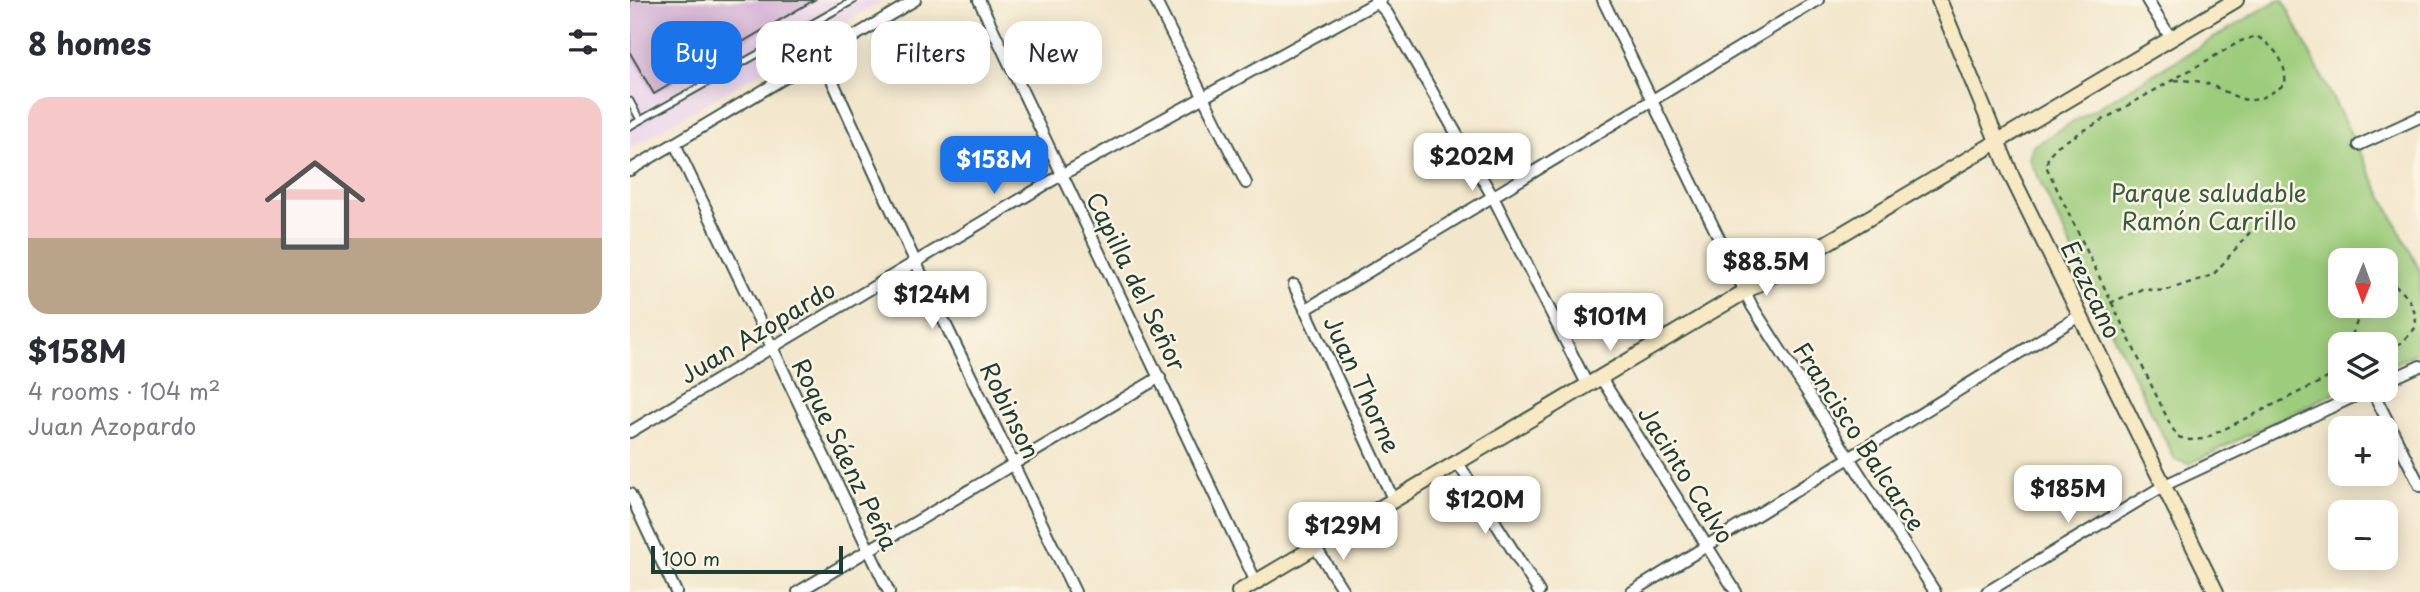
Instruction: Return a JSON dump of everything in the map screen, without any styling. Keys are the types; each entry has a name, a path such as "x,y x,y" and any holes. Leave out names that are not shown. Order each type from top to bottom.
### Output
{"street":[{"path":"857,35 915,0"},
{"name":"Capilla del Señor","path":"979,0 1256,582"},
{"path":"1155,0 1246,183"},
{"name":"Francisco Balcarce","path":"1603,0 1746,292 1935,592"},
{"path":"1306,310 1494,199 1818,0"},
{"name":"Erezcano","path":"1939,0 1997,144 2216,592"},
{"path":"2147,0 2172,40"},
{"path":"1239,592 2236,0"},
{"name":"Juan Azopardo","path":"630,432 1063,174 1378,1"},
{"name":"Jacinto Calvo","path":"1378,1 1494,199 1595,382 1737,592"},
{"path":"630,170 775,84"},
{"name":"Robinson","path":"834,84 915,261 1075,592"},
{"path":"2359,145 2420,117"},
{"name":"Roque Sáenz Peña","path":"675,144 889,592"},
{"name":"Juan Thorne","path":"1294,285 1394,501"},
{"path":"1632,592 2079,316"},
{"path":"2398,376 2420,366"},
{"path":"798,592 1016,466 1160,377"},
{"path":"1987,592 2165,485 2344,402"},
{"path":"2376,402 2420,486"},
{"path":"1458,463 1539,592"},
{"path":"630,494 676,592"},
{"path":"1316,548 1343,592"}],"lane":[{"path":"630,126 854,0"},
{"path":"630,101 640,120"}],"path":[{"path":"2175,80 2206,83 2234,99 2250,101 2267,96 2285,84 2286,69 2271,45 2256,37 2241,41 2057,146 2049,155 2046,166 2178,437 2204,439 2328,377"},
{"path":"2105,306 2142,289 2164,291 2213,275 2263,216"},
{"path":"2398,288 2408,296 2416,314 2416,327 2398,344"}],"shaded area":[{"path":"630,0 884,0 848,21 756,21 756,75 742,83 742,21 651,21 651,84 740,84 630,148"}],"green space":[{"name":"Parque saludable Ramón Carrillo","path":"2278,0 2283,0 2420,271 2420,351 2398,362 2398,332 2328,332 2328,396 2189,464 2175,460 2104,316 2105,306 2096,300 2029,158 2033,146"}],"building":[{"path":"630,0 814,0 778,21 756,21 756,34 742,42 742,21 651,21 651,84 671,84 654,94 630,53"}]}
